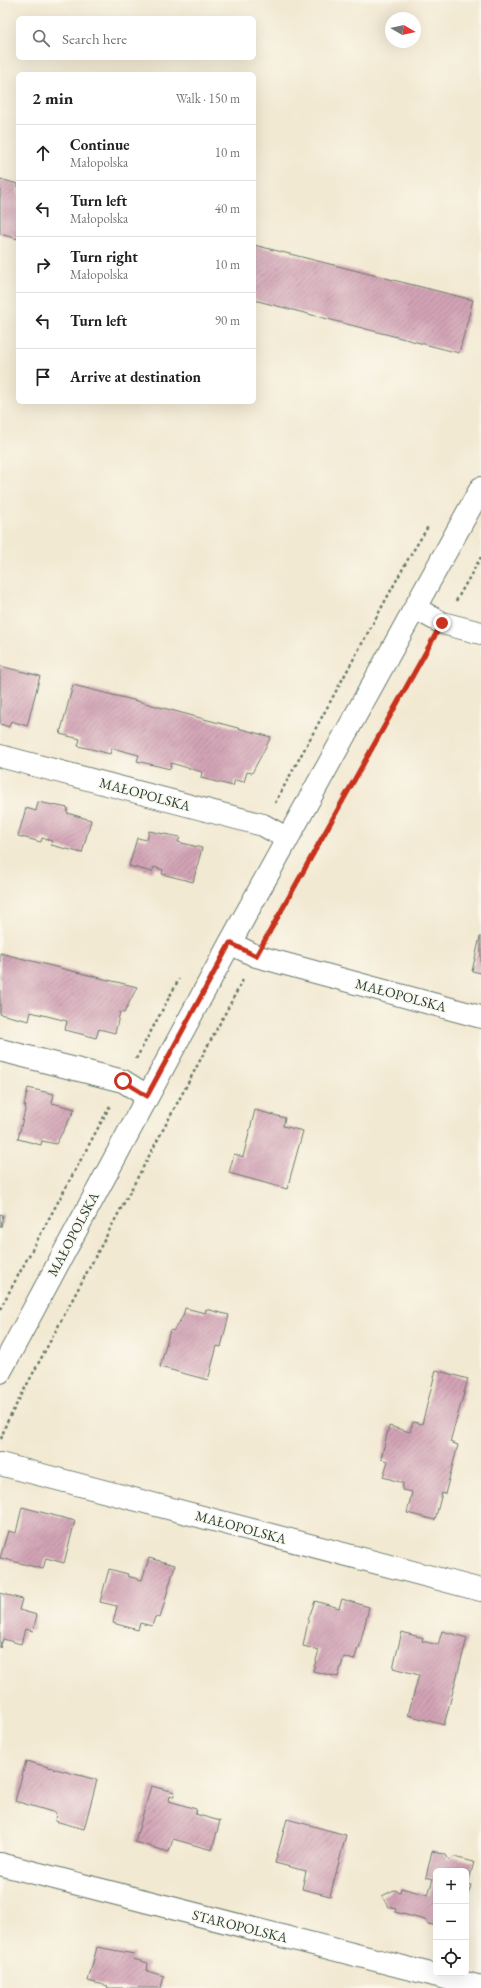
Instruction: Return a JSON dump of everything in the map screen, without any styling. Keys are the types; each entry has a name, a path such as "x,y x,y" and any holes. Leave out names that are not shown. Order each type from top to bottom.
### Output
{"street":[{"name":"MAŁOPOLSKA","path":"0,1372 230,943 481,488"},
{"path":"415,608 442,623 481,633"},
{"name":"MAŁOPOLSKA","path":"0,756 263,825 288,839"},
{"name":"MAŁOPOLSKA","path":"230,943 256,956 481,1017"},
{"path":"0,1050 123,1081 147,1096"},
{"name":"MAŁOPOLSKA","path":"0,1464 481,1590"},
{"name":"STAROPOLSKA","path":"0,1864 481,1987"}],"path":[{"path":"0,1441 6,1424 256,956 442,623 481,557"}],"building":[{"path":"0,179 16,183 16,238 0,234"},
{"path":"256,246 473,300 459,353 256,301"},
{"path":"0,666 40,676 27,726 11,721 9,727 0,724"},
{"path":"73,685 271,737 252,773 247,772 244,782 235,780 233,786 201,778 202,772 171,763 170,769 137,761 139,755 112,748 110,754 78,746 80,739 60,734"},
{"path":"38,802 68,808 67,813 91,820 82,853 51,845 52,841 42,838 41,842 18,836 26,808 36,811"},
{"path":"149,831 180,837 178,842 202,848 193,882 162,874 163,870 154,867 152,872 129,866 137,838 147,840"},
{"path":"481,937 481,973 472,971"},
{"path":"0,953 137,987 124,1013 120,1012 115,1033 99,1029 96,1038 65,1030 67,1021 31,1012 29,1021 0,1014"},
{"path":"28,1088 54,1094 52,1103 75,1109 56,1144 42,1141 41,1145 18,1139 26,1106 24,1106"},
{"path":"255,1110 285,1118 283,1126 303,1131 287,1189 229,1173 234,1154 243,1157"},
{"path":"0,1214 3,1215 1,1227 0,1227"},
{"path":"185,1308 205,1313 206,1309 229,1315 221,1347 217,1346 208,1380 160,1367 170,1330 173,1331 183,1316"},
{"path":"436,1370 468,1379 450,1442 458,1445 445,1494 442,1493 435,1520 407,1513 412,1492 402,1490 403,1483 383,1477 388,1461 381,1459 389,1426 410,1432 413,1422 422,1424"},
{"path":"22,1507 75,1521 64,1563 46,1558 43,1569 0,1558 8,1531 16,1533"},
{"path":"149,1558 175,1565 160,1618 155,1617 152,1626 140,1623 138,1630 113,1623 117,1606 100,1602 109,1569 128,1574 127,1576 142,1580"},
{"path":"0,1593 22,1599 19,1610 37,1615 33,1631 25,1629 21,1644 3,1639 0,1648"},
{"path":"342,1599 369,1607 359,1649 358,1648 354,1660 344,1657 338,1677 313,1671 319,1650 303,1646 309,1617 315,1601 339,1608"},
{"path":"442,1631 467,1638 444,1725 408,1715 419,1675 393,1668 402,1632 423,1638 422,1641 438,1645"},
{"path":"26,1761 97,1780 84,1829 55,1821 56,1813 15,1801"},
{"path":"151,1786 175,1792 173,1797 170,1796 169,1801 196,1809 195,1814 220,1821 212,1850 173,1839 169,1852 135,1842"},
{"path":"287,1819 346,1835 330,1896 302,1889 306,1871 275,1863"},
{"path":"432,1851 446,1855 449,1860 454,1857 474,1862 469,1880 469,1868 433,1868 433,1879 426,1877"},
{"path":"433,1879 433,1925 428,1924 425,1920 395,1912 396,1909 388,1907 382,1896 394,1890 400,1892 401,1888 428,1895"},
{"path":"97,1947 134,1954 133,1959 148,1963 147,1971 164,1976 161,1988 107,1988 108,1986 88,1981"}],"route":[{"path":"123,1081 147,1096 230,943 256,956 442,623"}]}
